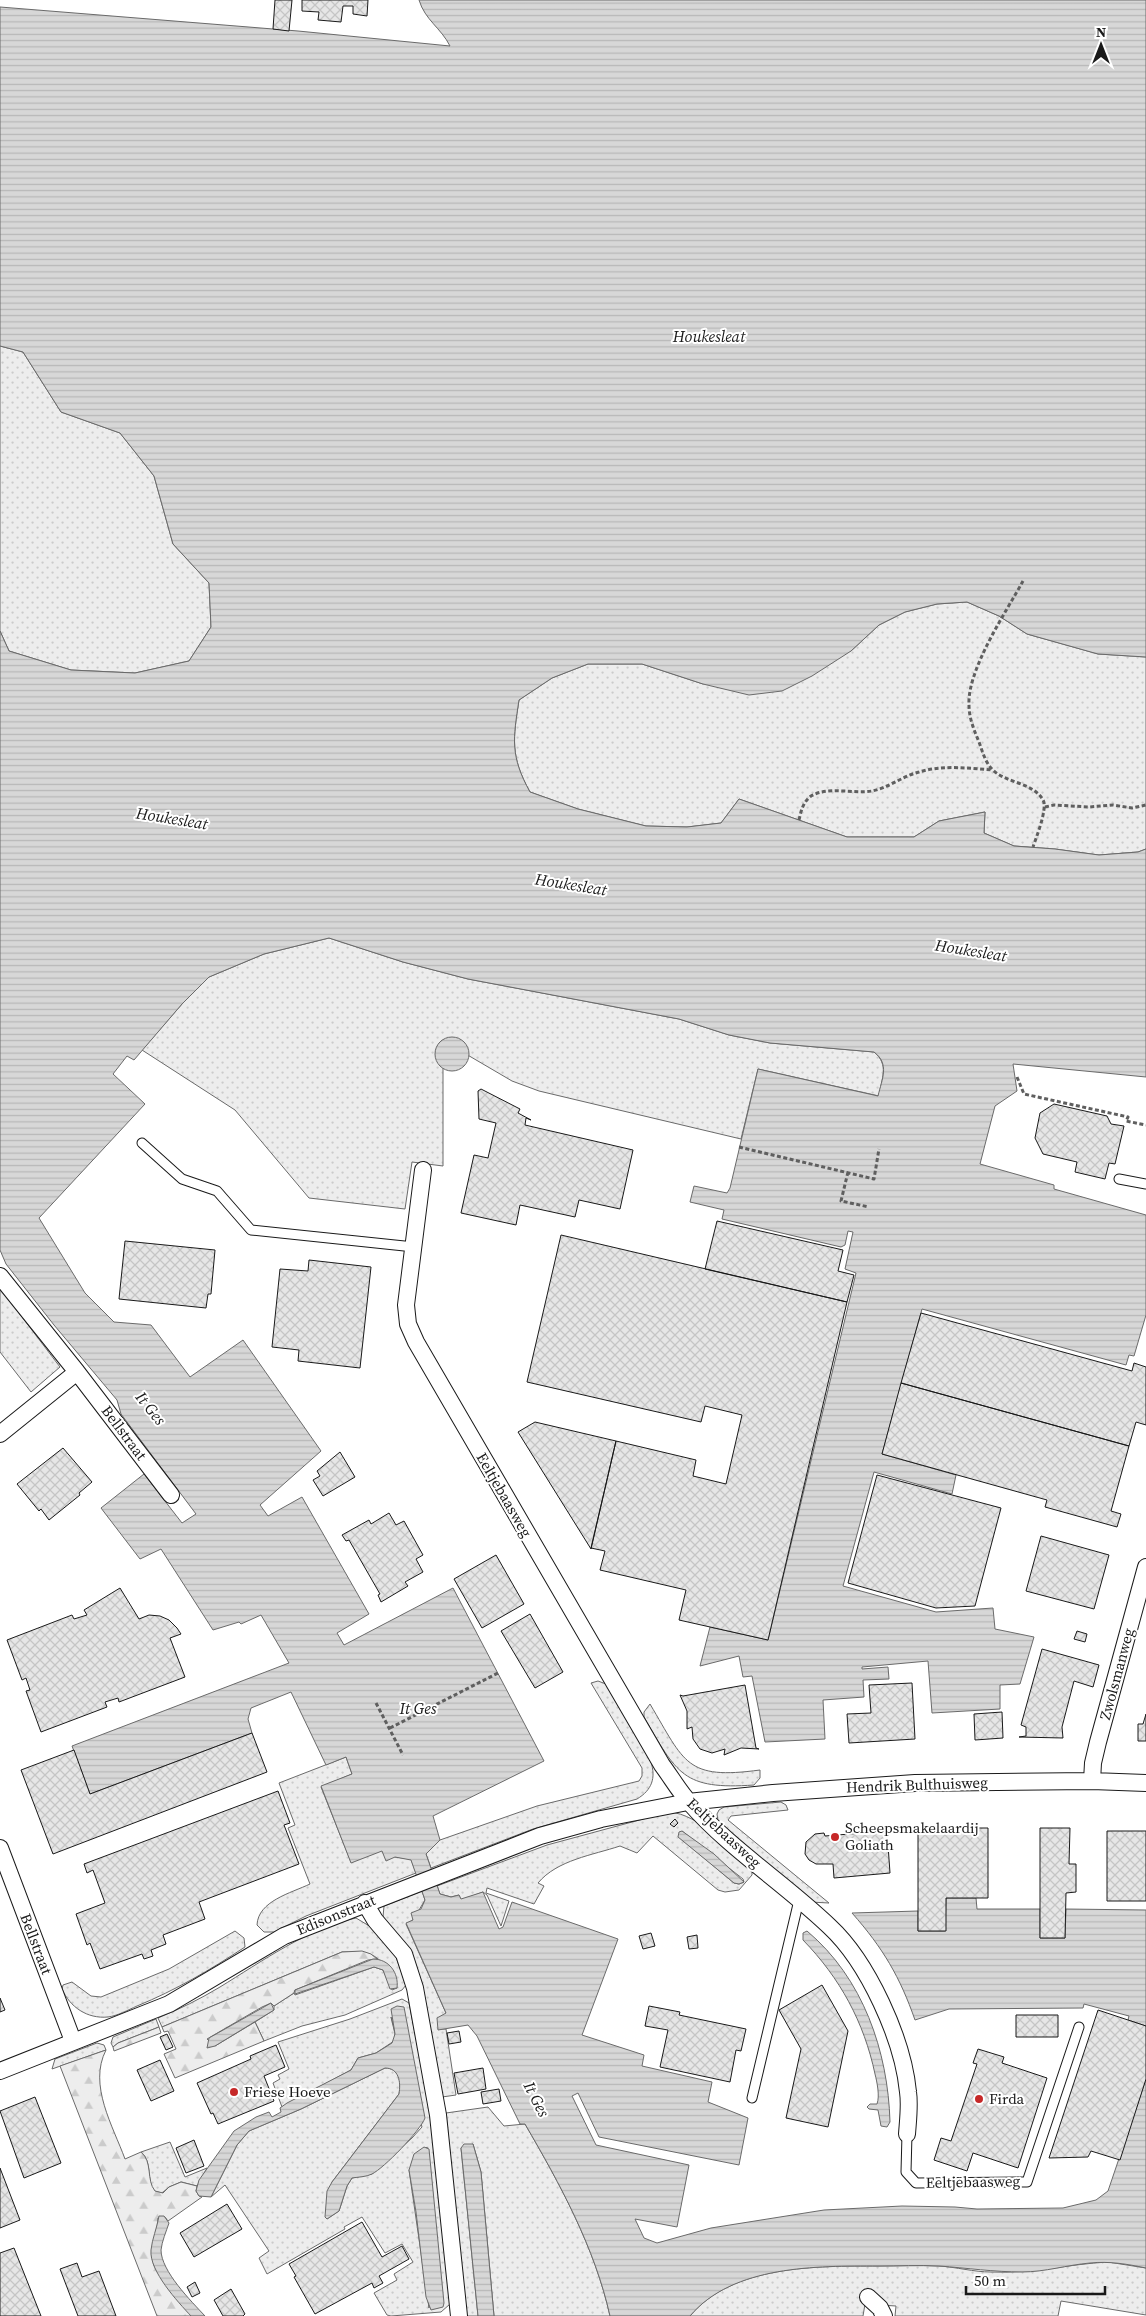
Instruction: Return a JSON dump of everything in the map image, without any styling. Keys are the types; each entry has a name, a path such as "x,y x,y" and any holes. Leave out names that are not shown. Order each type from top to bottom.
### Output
{"street":[{"name":"Eeltjebaasweg","path":"423,1170 406,1305 408,1324 416,1342 662,1765 688,1802 708,1822 831,1927 867,1975 891,2026 902,2061 908,2092 907,2134"},
{"name":"Bellstraat","path":"0,1276 78,1372 171,1495"},
{"path":"0,1434 78,1372"},
{"name":"Zwolsmanweg","path":"1092,1782 1093,1763 1098,1742 1146,1567"},
{"name":"Hendrik Bulthuisweg","path":"688,1802 773,1793 915,1783 1146,1783"},
{"name":"Edisonstraat","path":"0,2071 169,2004 284,1936 418,1882 540,1836 600,1819 688,1802"},
{"name":"Bellstraat","path":"0,1848 73,2041"},
{"path":"366,1903 375,1920 404,1954 415,1988 438,2115 459,2316"},
{"path":"868,2297 880,2308 884,2316"}],"lane":[{"path":"142,1143 182,1178 217,1191 251,1230 414,1247"},
{"path":"1119,1179 1146,1184"},
{"path":"752,2098 800,1900"},
{"name":"Eeltjebaasweg","path":"907,2134 906,2172 916,2183 1027,2182 1079,2027"}],"path":[{"path":"992,770 972,725 968,705 973,680 987,645 1023,581"},
{"path":"799,820 804,804 811,796 822,793 858,793 876,790 919,772 941,768 992,770 1033,790 1043,800 1045,807 1033,847"},
{"path":"1045,807 1054,805 1089,807 1113,805 1132,808 1146,805"},
{"path":"1017,1077 1024,1094 1128,1117 1126,1121 1146,1125"},
{"path":"739,1147 874,1178 879,1149"},
{"path":"848,1172 841,1201 869,1207"},
{"path":"390,1728 498,1673"},
{"path":"376,1703 403,1755"}],"green space":[{"path":"0,346 23,352 61,412 120,433 154,476 173,544 209,583 211,627 189,661 135,673 71,670 9,651 0,631"},
{"path":"967,602 999,616 1027,634 1098,654 1146,657 1146,849 1138,852 1099,855 1014,846 984,833 985,812 939,821 914,837 847,837 739,799 721,823 687,827 646,826 578,809 530,792 519,768 515,747 515,726 519,700 552,678 588,664 642,664 703,684 851,651 879,625 905,612 937,604"},
{"path":"329,938 403,962 468,979 679,1019 729,1035 770,1043 874,1052 882,1062 883,1067 883,1078 879,1096 758,1069 741,1139 539,1091 512,1081 442,1040 436,1050 436,1058 443,1068 443,1166 412,1162 405,1209 309,1198 235,1110 142,1050 182,1004 209,977 264,954"},
{"path":"0,1288 60,1367 31,1392 0,1352"},
{"path":"598,1681 606,1684 651,1762 653,1778 646,1792 637,1799 533,1829 431,1868 426,1854 440,1840 537,1806 639,1781 642,1776 642,1768 591,1683"},
{"path":"650,1704 672,1741 690,1763 702,1769 717,1772 760,1770 760,1778 754,1785 711,1785 697,1781 685,1774 665,1752 644,1717 644,1712"},
{"path":"346,1757 352,1774 321,1787 351,1862 382,1850 395,1857 411,1859 416,1873 306,1916 274,1932 264,1932 257,1925 263,1910 277,1899 310,1884 288,1828 295,1825 279,1783"},
{"path":"781,1802 786,1805 788,1810 731,1816 728,1820 829,1903 810,1902 718,1821 717,1814 724,1807"},
{"path":"669,1812 681,1814 692,1819 714,1834 752,1870 752,1875 739,1890 725,1892 718,1890 653,1836 637,1853 620,1846 576,1859 555,1869 538,1883 544,1886 534,1904 487,1888 486,1893 509,1901 501,1926 487,1895 483,1892 461,1900 459,1895 451,1897 440,1894 437,1886 547,1845","holes":["682,1831 743,1879 744,1882 734,1883 679,1837"]},
{"path":"422,1891 425,1900 413,1920 406,1924 446,2013 438,2029 446,2029 456,2095 442,2097 434,2052 383,1917 384,1906"},
{"path":"356,1918 371,1927 396,1957 406,1985 402,1990 345,2015 302,2026 264,2041 255,2022 274,2010 274,2006 294,1993 295,1995 374,1967 383,1970 392,1990 397,1988 387,1969 377,1958 364,1953 342,1952 162,2027 158,2018 205,1996 285,1947 320,1929"},
{"path":"235,1931 244,1938 245,1947 206,1972 151,2000 115,2015 100,2017 86,2014 70,2001 62,1989 63,1985 72,1982 91,1996 101,1997 169,1969"},
{"path":"362,1951 371,1954 377,1959 368,1960 295,1990 294,1993 274,2006 271,2003 262,2007 207,2039 215,2046 255,2022 264,2041 175,2078 164,2054 176,2049 168,2031 164,2032 162,2027 342,1952"},
{"path":"402,1999 409,2003 430,2110 450,2304 441,2312 387,2315 374,2293 397,2280 394,2274 413,2262 402,2244 385,2253 362,2217 344,2227 345,2229 267,2274 259,2258 269,2251 225,2185 211,2197 237,2145 249,2131 301,2109 385,2068 394,2070 397,2073 400,2085 399,2094 332,2182 327,2219 339,2211 347,2186 352,2178 372,2174 422,2127 391,2017 395,2034 394,2041 376,2053 358,2058 351,2070 282,2107 273,2083 280,2079 278,2075 289,2069 278,2042 350,2019","holes":["427,2147 433,2196 429,2308 409,2170"]},
{"path":"156,2019 159,2027 118,2043 113,2047 111,2043 113,2037"},
{"path":"159,2027 161,2033 114,2051 113,2047 118,2043"},
{"path":"97,2043 104,2045 106,2050 52,2069 55,2059"},
{"path":"106,2050 101,2063 101,2091 104,2105 125,2159 141,2152 145,2156 152,2187 155,2191 163,2193 169,2187 181,2182 197,2186 196,2191 202,2197 168,2221 165,2217 158,2218 152,2253 154,2266 158,2273 200,2316 157,2316 60,2066"},
{"path":"488,2107 504,2126 525,2124 563,2193 586,2241 610,2316 494,2316 481,2172 473,2144 461,2148 478,2316 466,2316 446,2113"},
{"path":"170,2142 185,2177 207,2168 197,2186 181,2182 169,2187 162,2193 154,2191 150,2182 147,2161 141,2152"},
{"path":"1108,2262 1146,2268 1146,2315 1061,2301 1058,2316 895,2316 896,2306 865,2304 863,2316 690,2316 708,2299 729,2287 752,2278 803,2268 931,2266 985,2272 1006,2272"}],"water":[{"name":"Houkesleat","path":"419,0 1146,0 1146,657 1098,654 1027,634 999,616 967,602 937,604 905,612 879,625 851,651 812,676 782,691 749,695 703,684 642,664 588,664 552,678 519,700 515,726 516,757 530,792 578,809 646,826 687,827 721,823 739,799 847,837 914,837 939,821 985,812 984,833 1014,846 1099,855 1138,852 1146,849 1146,1077 1013,1064 1017,1091 995,1106 980,1164 1054,1185 1054,1189 1146,1215 1146,1315 1134,1356 1129,1355 1126,1365 922,1309 882,1454 956,1475 952,1494 874,1472 843,1586 936,1612 993,1608 995,1629 1034,1637 1020,1684 1000,1685 1000,1709 932,1713 928,1661 862,1667 862,1669 888,1667 889,1679 863,1680 864,1697 823,1700 825,1739 765,1742 752,1676 743,1677 739,1656 700,1666 710,1627 768,1640 856,1273 845,1269 853,1232 848,1231 845,1245 841,1247 722,1219 724,1210 690,1202 694,1186 727,1193 730,1188 758,1069 878,1096 884,1072 882,1062 874,1052 770,1043 729,1035 679,1019 468,979 403,962 329,938 264,954 209,977 182,1004 134,1060 127,1056 113,1074 145,1104 39,1218 85,1293 114,1322 151,1325 190,1377 243,1340 321,1451 260,1505 268,1516 302,1497 369,1614 337,1633 344,1645 453,1588 544,1761 433,1816 440,1840 426,1854 440,1894 451,1897 459,1895 461,1899 483,1892 499,1929 503,1927 512,1902 618,1939 582,2035 644,2055 642,2066 712,2082 708,2102 748,2118 739,2165 599,2137 578,2093 572,2096 596,2145 689,2165 677,2227 635,2219 644,2238 657,2243 711,2228 824,2210 902,2206 977,2209 1063,2208 1096,2200 1108,2191 1146,2079 1146,2268 1097,2262 1022,2272 939,2266 803,2268 752,2278 729,2287 708,2299 690,2316 610,2316 595,2266 575,2217 525,2124 520,2124 477,2036 468,2025 438,2030 437,2018 446,2013 406,1923 413,1920 411,1913 421,1909 425,1900 411,1860 395,1857 386,1861 382,1851 351,1863 321,1786 352,1774 346,1757 326,1765 291,1692 251,1708 248,1719 252,1733 90,1794 72,1746 289,1663 261,1615 241,1624 239,1622 213,1630 161,1549 140,1559 101,1508 144,1474 182,1523 196,1514 121,1414 117,1400 6,1264 0,1250 0,631 9,651 71,670 135,673 189,661 211,627 209,583 173,544 154,476 120,433 61,412 23,352 0,346 0,7 298,31 450,46 429,19"},
{"path":"452,1037 464,1042 469,1054 464,1066 452,1071 440,1066 435,1054 440,1042"},
{"path":"682,1831 714,1854 744,1882 734,1883 678,1837 679,1832"},
{"path":"946,1898 976,1898 977,1909 1040,1909 1040,1938 1065,1938 1066,1909 1146,1910 1146,2026 1128,2020 1129,2016 1084,2004 1083,2008 949,2009 915,2020 897,1976 890,1964 873,1938 852,1913 918,1911 918,1931 945,1931"},
{"path":"807,1931 827,1950 843,1971 857,1993 869,2018 878,2043 884,2069 890,2122 887,2127 881,2126 878,2110 867,2107 870,2104 877,2104 878,2089 864,2036 839,1985 803,1940 803,1933"},
{"path":"373,1959 384,1961 392,1968 395,1972 397,1988 390,1989 383,1970 374,1967 295,1994 295,1990"},
{"path":"271,2003 274,2010 215,2046 207,2048 209,2038"},
{"path":"397,2006 404,2007 425,2118 409,2140 378,2170 367,2176 352,2178 347,2186 339,2211 327,2219 325,2217 327,2191 399,2094 398,2076 393,2070 385,2068 301,2109 249,2131 237,2145 211,2197 199,2196 196,2191 199,2180 234,2131 256,2117 269,2112 272,2117 281,2112 280,2108 287,2103 351,2070 358,2058 376,2053 392,2043 395,2034 391,2009"},
{"path":"464,2144 473,2144 481,2172 494,2316 478,2316 461,2148"},
{"path":"424,2147 429,2149 444,2303 443,2307 431,2310 426,2297 409,2170 414,2154"},
{"path":"159,2216 164,2216 169,2223 161,2250 166,2267 178,2285 205,2316 191,2316 165,2286 159,2276 151,2250"}],"building":[{"path":"275,0 292,0 289,31 273,29"},
{"path":"302,0 368,0 367,16 353,14 353,6 343,6 341,22 318,20 319,12 302,11"},
{"path":"481,1089 520,1109 518,1113 531,1120 526,1118 525,1125 633,1150 620,1209 579,1200 575,1217 520,1205 516,1225 461,1213 474,1155 488,1158 496,1123 479,1119 478,1091"},
{"path":"1054,1104 1107,1116 1111,1124 1124,1126 1115,1164 1109,1163 1105,1179 1075,1172 1077,1162 1043,1154 1035,1138 1040,1113"},
{"path":"717,1221 843,1250 838,1271 854,1275 847,1302 705,1269"},
{"path":"561,1235 847,1302 768,1640 679,1620 686,1590 600,1570 605,1551 591,1548 616,1441 696,1460 693,1476 726,1484 742,1415 705,1406 701,1422 527,1382"},
{"path":"125,1241 215,1250 211,1294 208,1294 206,1308 119,1299"},
{"path":"309,1260 371,1267 360,1368 298,1361 299,1350 272,1347 280,1269 308,1271"},
{"path":"921,1313 1132,1371 1134,1363 1146,1367 1146,1425 1136,1422 1129,1446 901,1383"},
{"path":"901,1383 1129,1446 1111,1511 1121,1514 1117,1527 1045,1507 1047,1500 882,1454"},
{"path":"535,1422 616,1441 591,1549 518,1432"},
{"path":"63,1448 92,1482 79,1493 80,1495 49,1520 17,1484"},
{"path":"340,1452 355,1477 323,1496 313,1480 320,1476 317,1471"},
{"path":"877,1475 1001,1508 975,1606 936,1608 848,1583"},
{"path":"389,1513 396,1525 404,1521 423,1555 416,1559 423,1572 405,1582 408,1586 381,1602 378,1595 380,1594 349,1540 346,1541 342,1535 369,1520 371,1524"},
{"path":"1041,1536 1109,1555 1094,1609 1026,1591"},
{"path":"496,1555 524,1604 482,1628 454,1579"},
{"path":"120,1588 139,1619 149,1615 160,1616 169,1620 177,1628 181,1634 170,1638 185,1677 119,1702 118,1698 105,1702 107,1707 41,1732 26,1691 30,1690 26,1678 22,1680 7,1640 72,1615 74,1619 87,1615 84,1610"},
{"path":"530,1614 563,1672 535,1688 501,1631"},
{"path":"1077,1631 1087,1634 1085,1642 1074,1639"},
{"path":"1042,1649 1099,1665 1093,1687 1074,1681 1062,1727 1063,1738 1019,1737 1026,1736 1026,1727 1021,1725"},
{"path":"912,1683 915,1739 849,1743 847,1714 871,1713 869,1685"},
{"path":"745,1685 756,1748 759,1749 741,1748 724,1755 725,1749 712,1753 700,1749 693,1739 692,1727 687,1729 687,1711 680,1695"},
{"path":"1002,1712 1003,1738 975,1740 974,1714"},
{"path":"1146,1714 1146,1741 1138,1741 1138,1724 1143,1724"},
{"path":"252,1733 267,1772 53,1854 21,1770 74,1750 90,1794"},
{"path":"278,1791 290,1823 284,1825 299,1864 199,1902 205,1919 163,1935 166,1944 151,1950 153,1956 144,1959 142,1954 100,1969 90,1943 87,1945 76,1914 105,1903 93,1870 87,1873 84,1864"},
{"path":"675,1819 678,1823 674,1827 670,1824"},
{"path":"918,1828 988,1828 988,1898 946,1898 946,1931 918,1931"},
{"path":"1040,1828 1070,1828 1069,1864 1076,1864 1076,1892 1066,1893 1065,1938 1040,1938"},
{"path":"887,1831 890,1873 834,1878 833,1864 816,1864 809,1860 805,1854 806,1842 815,1834 824,1833 825,1836"},
{"path":"1107,1831 1146,1831 1146,1901 1107,1901"},
{"path":"651,1933 655,1946 643,1949 639,1936"},
{"path":"697,1935 698,1948 689,1949 687,1937"},
{"path":"822,1985 848,2031 828,2127 786,2118 801,2049 779,2010"},
{"path":"0,1998 5,2010 0,2012"},
{"path":"649,2006 680,2012 679,2015 746,2029 741,2051 736,2050 730,2082 660,2067 668,2030 645,2026"},
{"path":"1098,2010 1146,2026 1146,2079 1120,2160 1091,2151 1088,2157 1049,2158"},
{"path":"1016,2015 1058,2015 1058,2037 1016,2037"},
{"path":"459,2031 461,2042 449,2044 447,2033"},
{"path":"167,2034 173,2047 166,2050 160,2037"},
{"path":"276,2045 285,2067 264,2076 274,2101 218,2124 213,2113 211,2114 197,2083 251,2059 250,2056"},
{"path":"978,2049 1004,2057 1002,2063 1047,2078 1018,2168 973,2153 967,2171 934,2160 941,2138 951,2141 977,2064 973,2063"},
{"path":"160,2060 174,2091 151,2101 137,2070"},
{"path":"483,2068 486,2089 458,2094 454,2073"},
{"path":"499,2089 501,2101 483,2104 481,2092"},
{"path":"35,2097 61,2163 24,2178 0,2111"},
{"path":"194,2140 204,2166 186,2173 176,2148"},
{"path":"0,2168 20,2220 0,2228"},
{"path":"227,2204 242,2229 194,2257 180,2233"},
{"path":"362,2222 382,2257 402,2246 409,2259 379,2276 383,2283 374,2288 372,2283 315,2314 294,2277 296,2276 289,2264"},
{"path":"14,2248 41,2316 0,2316 0,2253"},
{"path":"77,2263 82,2277 99,2271 116,2316 78,2316 60,2269"},
{"path":"195,2282 200,2293 192,2297 187,2287"},
{"path":"231,2289 245,2314 243,2316 223,2316 214,2300"}],"place":[{"name":"Scheepsmakelaardij Goliath","path":"835,1837"},
{"name":"Friese Hoeve","path":"234,2092"},
{"name":"Firda","path":"979,2099"}],"water label":[{"name":"It Ges","path":"151,1408"},
{"name":"It Ges","path":"418,1708"},
{"name":"It Ges","path":"537,2099"}]}
